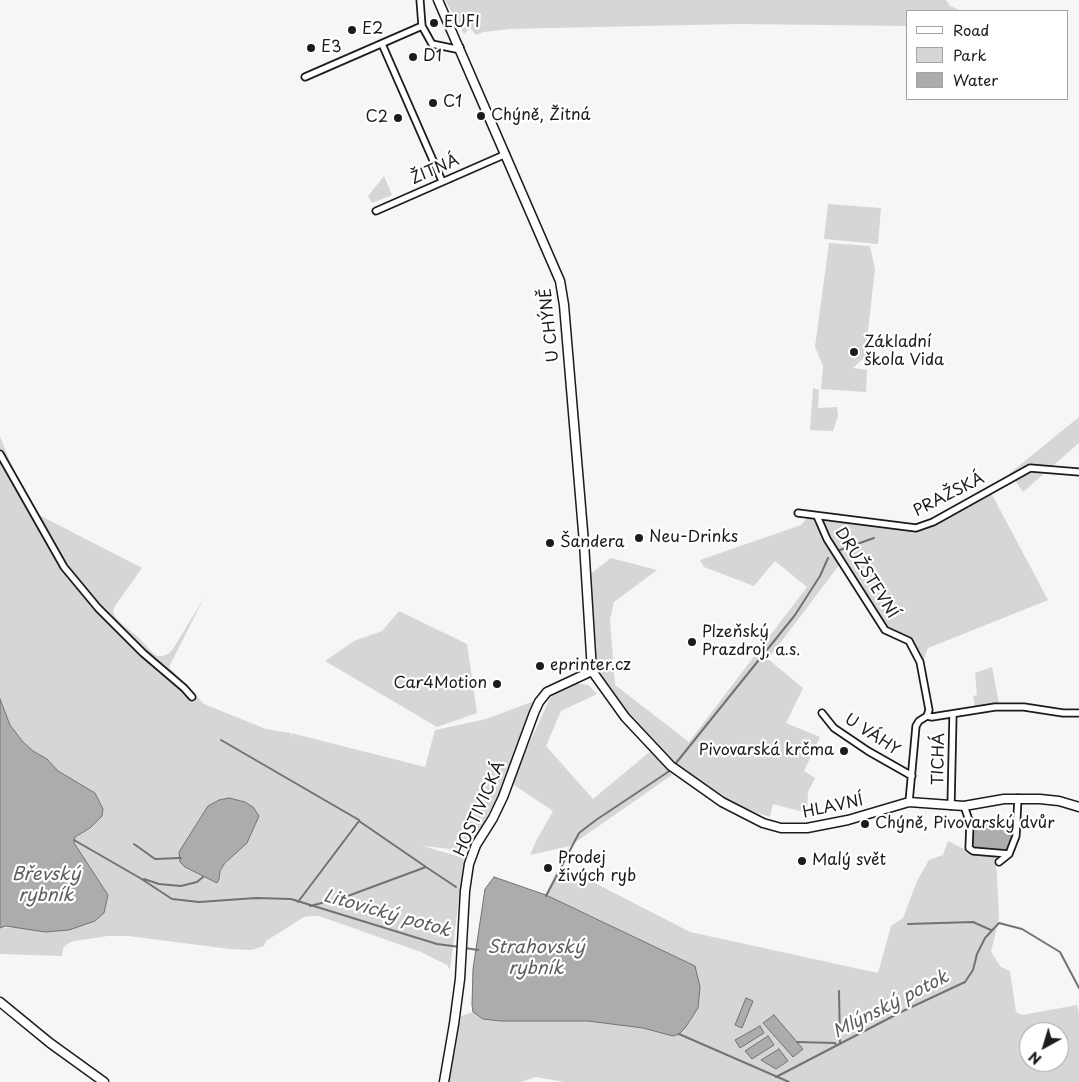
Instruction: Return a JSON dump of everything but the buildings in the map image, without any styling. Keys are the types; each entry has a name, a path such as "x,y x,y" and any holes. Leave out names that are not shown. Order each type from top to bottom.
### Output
{"street":[{"path":"420,0 422,26 432,44 456,49 460,47"},
{"name":"U CHÝNĚ","path":"438,0 560,281 564,305 584,543 592,670"},
{"path":"305,78 422,26"},
{"path":"382,44 442,181"},
{"name":"ŽITNÁ","path":"376,211 506,154"},
{"path":"0,454 64,567 98,608 143,653 184,688 192,698"},
{"name":"PRAŽSKÁ","path":"798,513 916,528 933,522 1030,468 1079,472"},
{"name":"DRUŽSTEVNÍ","path":"817,516 827,539 885,630 909,641 920,662 929,710 916,726 909,802"},
{"name":"HLAVNÍ","path":"592,670 625,718 670,766 722,802 763,823 781,828 807,828 848,820 909,802 964,806 1018,798 1060,801 1079,807"},
{"name":"HOSTIVICKÁ","path":"444,1082 460,979 465,891 469,864 476,846 493,818 503,796 539,702 547,692 592,670"},
{"path":"926,716 932,717 995,708 1024,707 1063,714 1079,713"},
{"name":"U VÁHY","path":"822,713 834,728 868,751 912,776"},
{"name":"TICHÁ","path":"951,806 953,714"},
{"path":"999,862 1010,854 1016,836 1018,798"},
{"path":"964,806 970,823 969,848 973,851 1010,854"},
{"path":"0,1002 50,1043 104,1082"}],"green space":[{"path":"445,0 946,0 950,6 960,10 906,10 906,26 739,24 510,29 483,32 476,35 470,28 464,34"},
{"path":"384,176 392,195 372,203 368,196"},
{"path":"828,204 881,208 878,244 824,239"},
{"path":"829,243 870,246 875,269 865,357 853,368 867,370 866,392 821,389 823,366 815,347"},
{"path":"813,388 819,390 818,408 837,407 838,416 833,431 810,430"},
{"path":"1079,417 1079,443 1023,492 1010,473"},
{"path":"0,436 17,480 39,515 142,568 113,611 120,622 157,656 168,654 173,649 204,598 169,667 204,704 266,729 290,733 295,741 291,733 425,767 435,730 486,719 534,701 501,791 468,851 423,846 464,858 450,970 447,965 421,952 319,916 304,917 266,941 264,946 251,950 128,936 108,936 74,941 67,944 63,948 62,956 0,954 0,928 95,921 104,913 108,895 74,843 75,837 90,828 103,814 103,809 95,793 58,771 47,759 33,751 23,742 10,725 0,699","holes":["229,798 245,802 229,859 220,871 219,879 185,843 219,800"]},
{"path":"990,491 1048,600 928,648 920,670 909,643 882,632 840,564 768,659 803,688 786,723 820,737 804,771 815,778 808,792 807,813 773,804 770,817 742,808 684,772 628,715 594,670 589,575 611,558 657,570 614,602 610,620 615,685 689,742 807,587 775,561 754,586 704,567 700,560 801,525 810,515 916,528"},
{"path":"399,611 467,644 477,713 437,727 325,661 354,641 382,631"},
{"path":"992,667 999,704 975,707 973,696 977,695 975,673"},
{"path":"574,683 588,685 597,694 561,711 546,746 593,799 652,750 672,775 570,846 530,855 553,811 511,783 551,696"},
{"path":"948,841 968,851 996,857 999,918 991,952 1001,967 1010,971 1016,1012 1022,1015 1077,1005 1079,1014 1079,1082 564,1082 536,1077 521,1082 449,1082 461,1016 473,1012 483,1019 501,1021 588,1021 643,1028 673,1036 695,966 545,895 560,865 690,932 878,973 891,926 903,918 917,881 929,860 943,855"}],"water":[{"name":"Břevský rybník","path":"0,699 10,725 23,742 33,751 47,759 58,771 95,793 103,809 102,816 90,828 75,837 74,843 108,895 104,913 95,921 69,930 45,932 6,926 0,928"},
{"path":"229,798 245,802 253,807 259,816 247,843 225,863 220,871 217,883 185,867 180,862 179,852 208,806 219,800"},
{"path":"976,823 1009,824 1013,830 1009,849 1004,851 975,848 971,844 973,827"},
{"name":"Strahovský rybník","path":"494,877 546,895 695,966 700,987 698,1008 685,1028 679,1034 673,1036 643,1028 588,1021 501,1021 483,1019 473,1012 473,969 485,889"},
{"path":"746,998 753,1001 742,1028 735,1025"},
{"path":"774,1015 803,1049 793,1057 763,1023"},
{"path":"760,1026 764,1033 740,1048 735,1040"},
{"path":"768,1036 774,1045 752,1059 745,1051"},
{"path":"779,1049 788,1061 776,1069 761,1060"}],"waterway":[{"path":"840,550 874,538"},
{"path":"676,763 795,615 820,576 828,558"},
{"path":"221,740 359,820"},
{"path":"546,896 579,833 671,770"},
{"path":"298,902 359,821 426,867"},
{"name":"Litovický potok","path":"74,840 172,899 199,902 256,898 291,899 437,944 460,947"},
{"path":"134,844 155,859 181,858"},
{"path":"310,906 345,897 426,867 456,887"},
{"path":"144,879 159,884 181,886 197,882 203,877"},
{"path":"908,924 973,922 991,930"},
{"name":"Mlýnský potok","path":"776,1077 903,1011 965,982 973,970 977,954 985,938 999,923 1022,929 1060,952 1079,988"},
{"name":"Litovický potok","path":"465,948 478,950"},
{"path":"839,991 840,1043"},
{"name":"Litovický potok","path":"679,1034 789,1082"},
{"path":"797,1042 835,1043 836,1045"}],"place":[{"name":"EUFI","path":"434,23"},
{"name":"E2","path":"352,30"},
{"name":"E3","path":"311,48"},
{"name":"D1","path":"413,57"},
{"name":"C1","path":"433,103"},
{"name":"Chýně, Žitná","path":"481,116"},
{"name":"C2","path":"398,118"},
{"name":"Základní škola Vida","path":"854,352"},
{"name":"Neu-Drinks","path":"639,538"},
{"name":"Šandera","path":"550,543"},
{"name":"Plzeňský Prazdroj, a.s.","path":"692,642"},
{"name":"eprinter.cz","path":"540,666"},
{"name":"Car4Motion","path":"497,684"},
{"name":"Pivovarská krčma","path":"844,751"},
{"name":"Chýně, Pivovarský dvůr","path":"865,824"},
{"name":"Malý svět","path":"802,861"},
{"name":"Prodej živých ryb","path":"548,868"}]}
